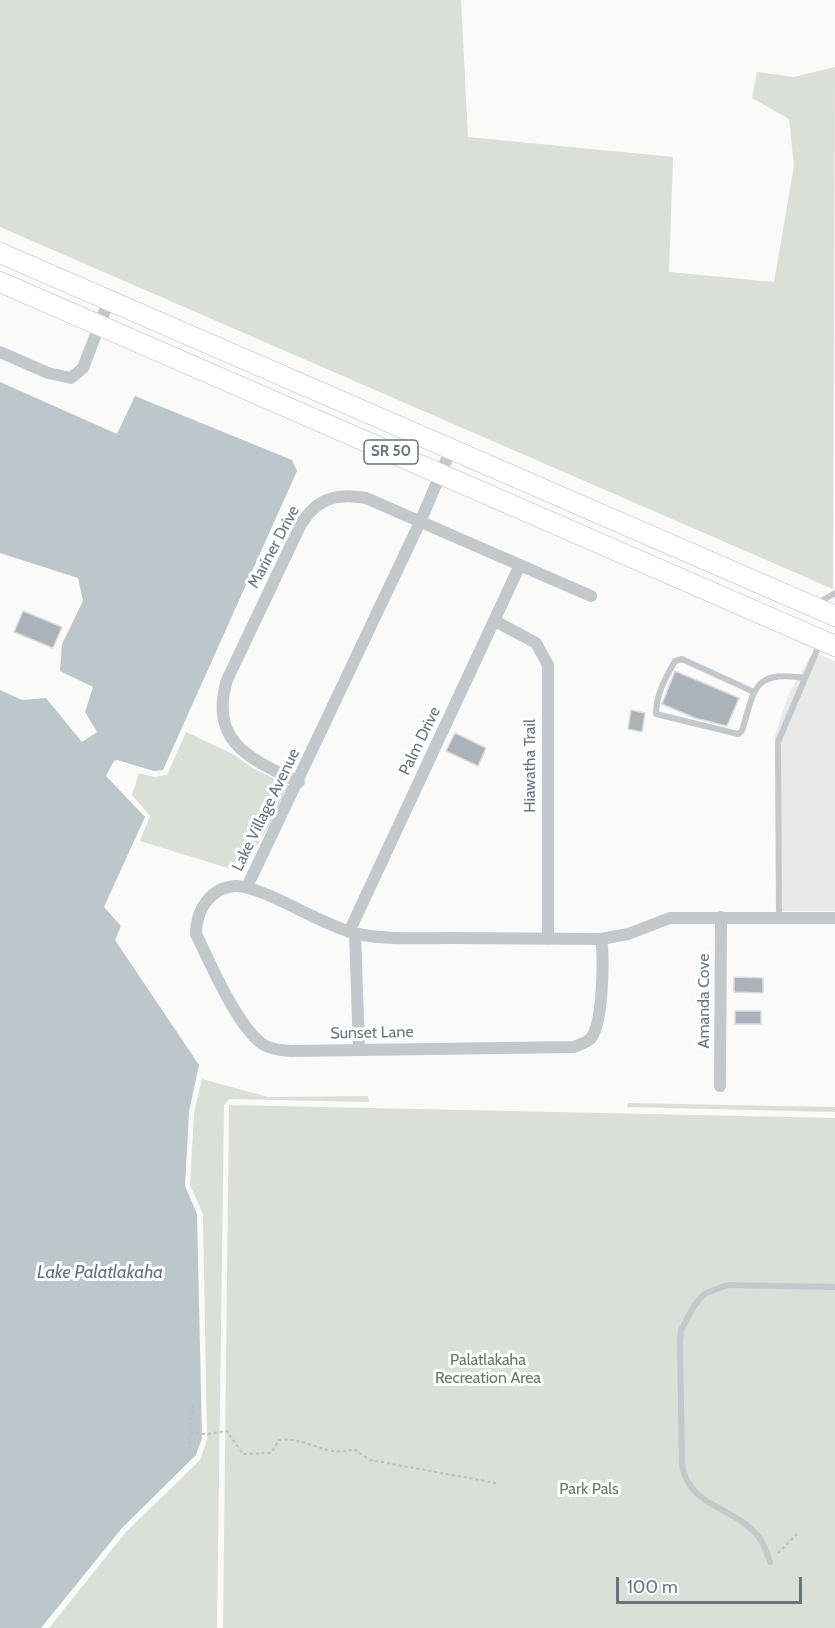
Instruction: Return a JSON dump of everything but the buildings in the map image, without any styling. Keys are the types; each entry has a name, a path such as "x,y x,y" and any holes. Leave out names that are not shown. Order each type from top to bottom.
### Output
{"highway":[{"name":"SR 50","path":"0,253 835,616"},
{"name":"SR 50","path":"0,282 828,643"}],"street":[{"path":"0,352 48,373 71,378 83,368 109,300"},
{"name":"Lake Village Avenue","path":"452,449 299,783 247,887 352,932 391,938 601,939 628,934 670,918 835,918"},
{"name":"Mariner Drive","path":"299,783 254,761 232,742 224,719 223,701 227,681 302,524 318,504 327,498 352,495 366,498 591,596"},
{"name":"Palm Drive","path":"359,1049 352,932 520,565"},
{"name":"Hiawatha Trail","path":"495,621 536,644 548,664 548,939"},
{"name":"Sunset Lane","path":"247,887 224,888 206,900 199,916 196,934 226,994 255,1038 265,1046 283,1050 565,1048 587,1042 592,1037 599,1014 601,939"},
{"name":"Amanda Cove","path":"720,1086 721,917"}],"lane":[{"path":"812,606 835,593"},
{"path":"779,918 778,742 805,678 828,643"},
{"path":"754,692 682,659 675,661 664,681 656,704 656,714 738,735 742,731 754,692 764,680 778,674 805,678"},
{"path":"770,1562 758,1536 733,1516 694,1493 685,1480 682,1465 681,1330 694,1306 714,1289 739,1285 835,1287"}],"path":[{"path":"189,1444 193,1405"},
{"path":"190,1433 207,1434 227,1431 243,1454 271,1453 279,1440 292,1439 341,1454 354,1449 370,1460 496,1483"},
{"path":"770,1562 799,1532"}],"shaded area":[{"path":"813,652 835,661 835,911 777,911 775,736 789,693"}],"green space":[{"path":"0,0 461,0 468,137 673,157 669,272 774,282 794,166 789,119 752,98 757,72 794,77 835,67 833,589 0,227"},
{"path":"186,732 233,754 252,768 290,786 274,818 241,872 140,841 150,816 132,795 139,773 154,777 167,775"},
{"path":"202,1079 268,1097 368,1096 369,1102 229,1099 224,1105 217,1628 49,1628 126,1532 200,1460 207,1440 203,1214 190,1185 194,1113"},
{"path":"628,1103 835,1107 835,1112 627,1107"},
{"name":"Palatlakaha Recreation Area","path":"229,1105 835,1118 835,1628 223,1628"}],"water":[{"name":"Lake Palatlakaha","path":"0,382 117,434 135,396 292,460 297,471 163,770 154,771 117,760 114,761 106,776 145,817 104,907 121,926 115,940 199,1065 189,1112 185,1186 197,1214 202,1438 196,1455 122,1528 41,1628 0,1628 0,690 22,700 46,698 82,742 97,732 85,712 93,687 60,671 62,644 83,601 78,578 0,553"}],"park label":[{"name":"Park Pals","path":"589,1489"}]}
